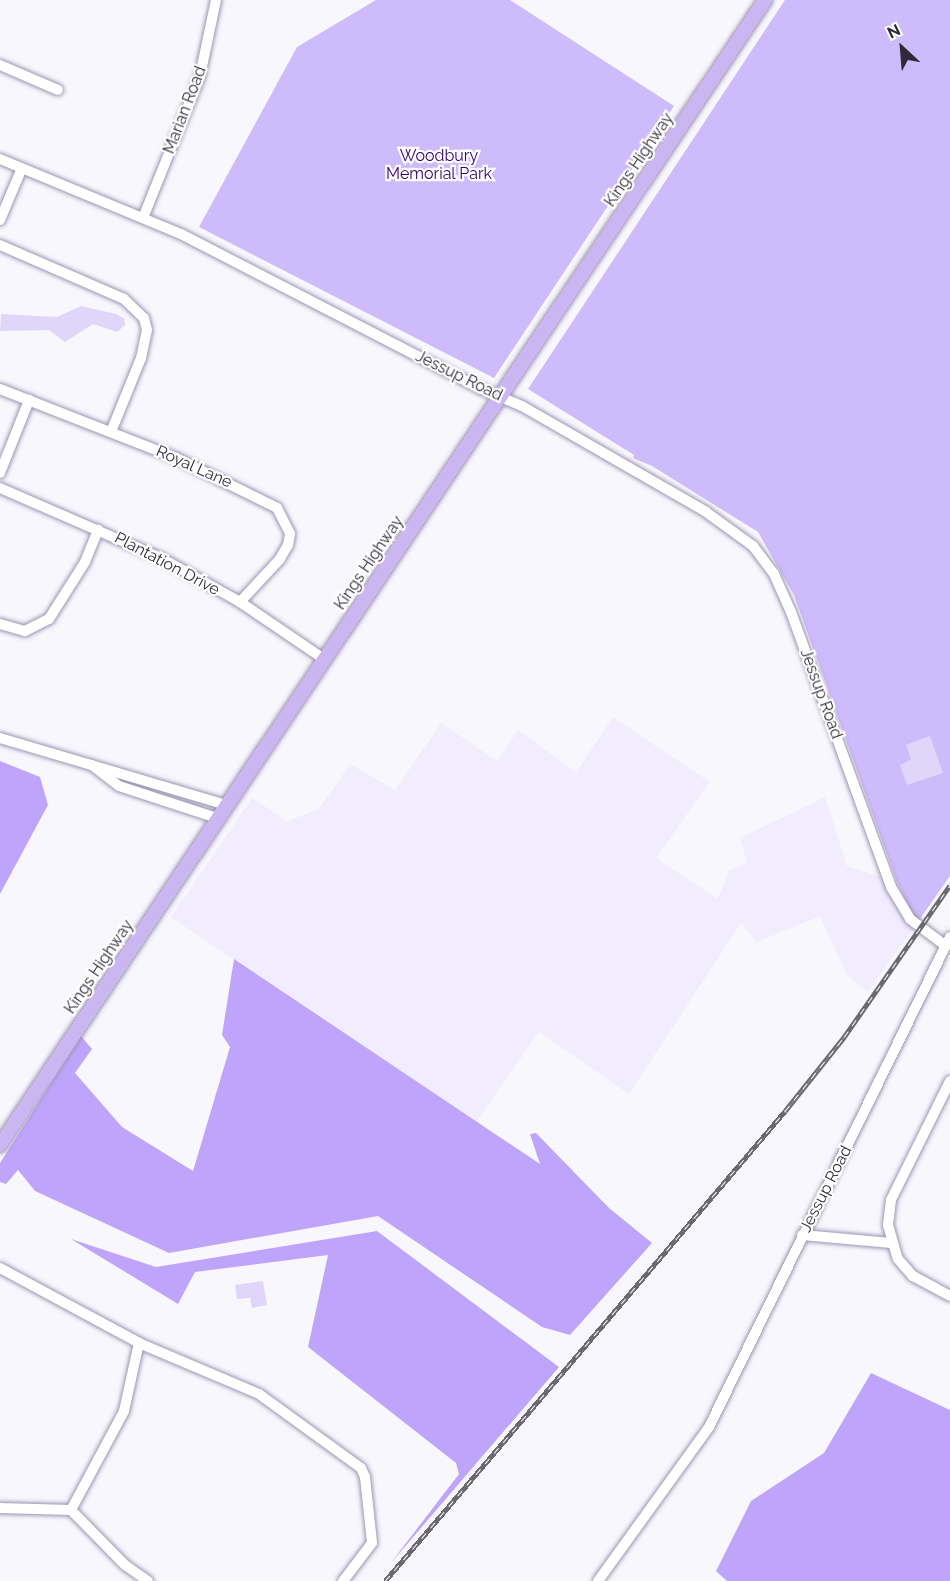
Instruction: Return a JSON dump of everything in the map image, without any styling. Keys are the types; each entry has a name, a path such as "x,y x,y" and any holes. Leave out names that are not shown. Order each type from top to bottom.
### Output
{"main road":[{"name":"Kings Highway","path":"0,1145 765,0"}],"street":[{"name":"Marian Road","path":"143,218 200,76 216,0"},
{"path":"0,65 58,90"},
{"name":"Jessup Road","path":"0,159 143,218 233,259 501,396 706,512 753,546 774,574 791,612 891,887 910,919 948,942 709,1427 598,1581"},
{"path":"0,220 22,168"},
{"path":"0,245 124,299 144,318 147,330 141,358 111,432"},
{"name":"Royal Lane","path":"0,389 111,432 225,481 277,508 290,534 288,545 280,559 240,602"},
{"path":"0,472 29,400"},
{"name":"Plantation Drive","path":"0,488 163,559 240,602 324,659"},
{"path":"0,624 25,631 39,627 49,619 85,562 98,529"},
{"path":"0,738 226,805"},
{"path":"92,765 119,786 217,818"},
{"path":"950,1082 891,1200 888,1226 898,1258 914,1276 950,1296"},
{"path":"802,1235 892,1243"},
{"path":"0,1268 139,1343 259,1394 361,1468 365,1477 372,1543 343,1581"},
{"path":"71,1510 124,1411 139,1343"},
{"path":"0,1508 71,1510 125,1564 148,1581"}],"shaded area":[{"path":"81,306 116,314 124,318 125,325 117,332 93,324 65,342 49,330 0,331 1,314 57,317"},
{"path":"613,717 710,782 656,858 718,899 729,870 747,863 740,838 825,797 847,866 897,882 917,923 868,992 847,975 820,916 757,942 741,923 629,1094 539,1032 475,1124 171,917 252,798 287,821 319,809 350,764 395,790 441,723 497,761 518,730 576,772"},
{"path":"930,736 943,773 907,785 900,765 911,759 906,745"},
{"path":"0,761 40,777 48,805 0,894"},
{"path":"234,959 540,1164 530,1134 536,1133 609,1208 652,1243 570,1335 542,1327 378,1216 169,1253 35,1191 18,1170 6,1184 0,1182 0,1163 81,1036 92,1049 75,1073 122,1127 193,1171 230,1047 222,1035"},
{"path":"377,1231 559,1367 390,1564 459,1474 456,1463 308,1347 328,1255 195,1272 178,1304 71,1239 156,1267"},
{"path":"263,1281 267,1305 252,1308 250,1298 237,1299 235,1285"},
{"path":"871,1373 950,1410 950,1581 727,1581 716,1571 751,1501 824,1453"}],"green space":[{"name":"Woodbury Memorial Park","path":"376,0 510,0 674,106 494,378 199,227 297,47"},
{"path":"785,0 950,0 950,876 917,923 897,882 794,595 758,532 652,466 633,458 634,455 528,389"}],"railway":[{"path":"385,1581 785,1111 844,1037 950,885"}]}
